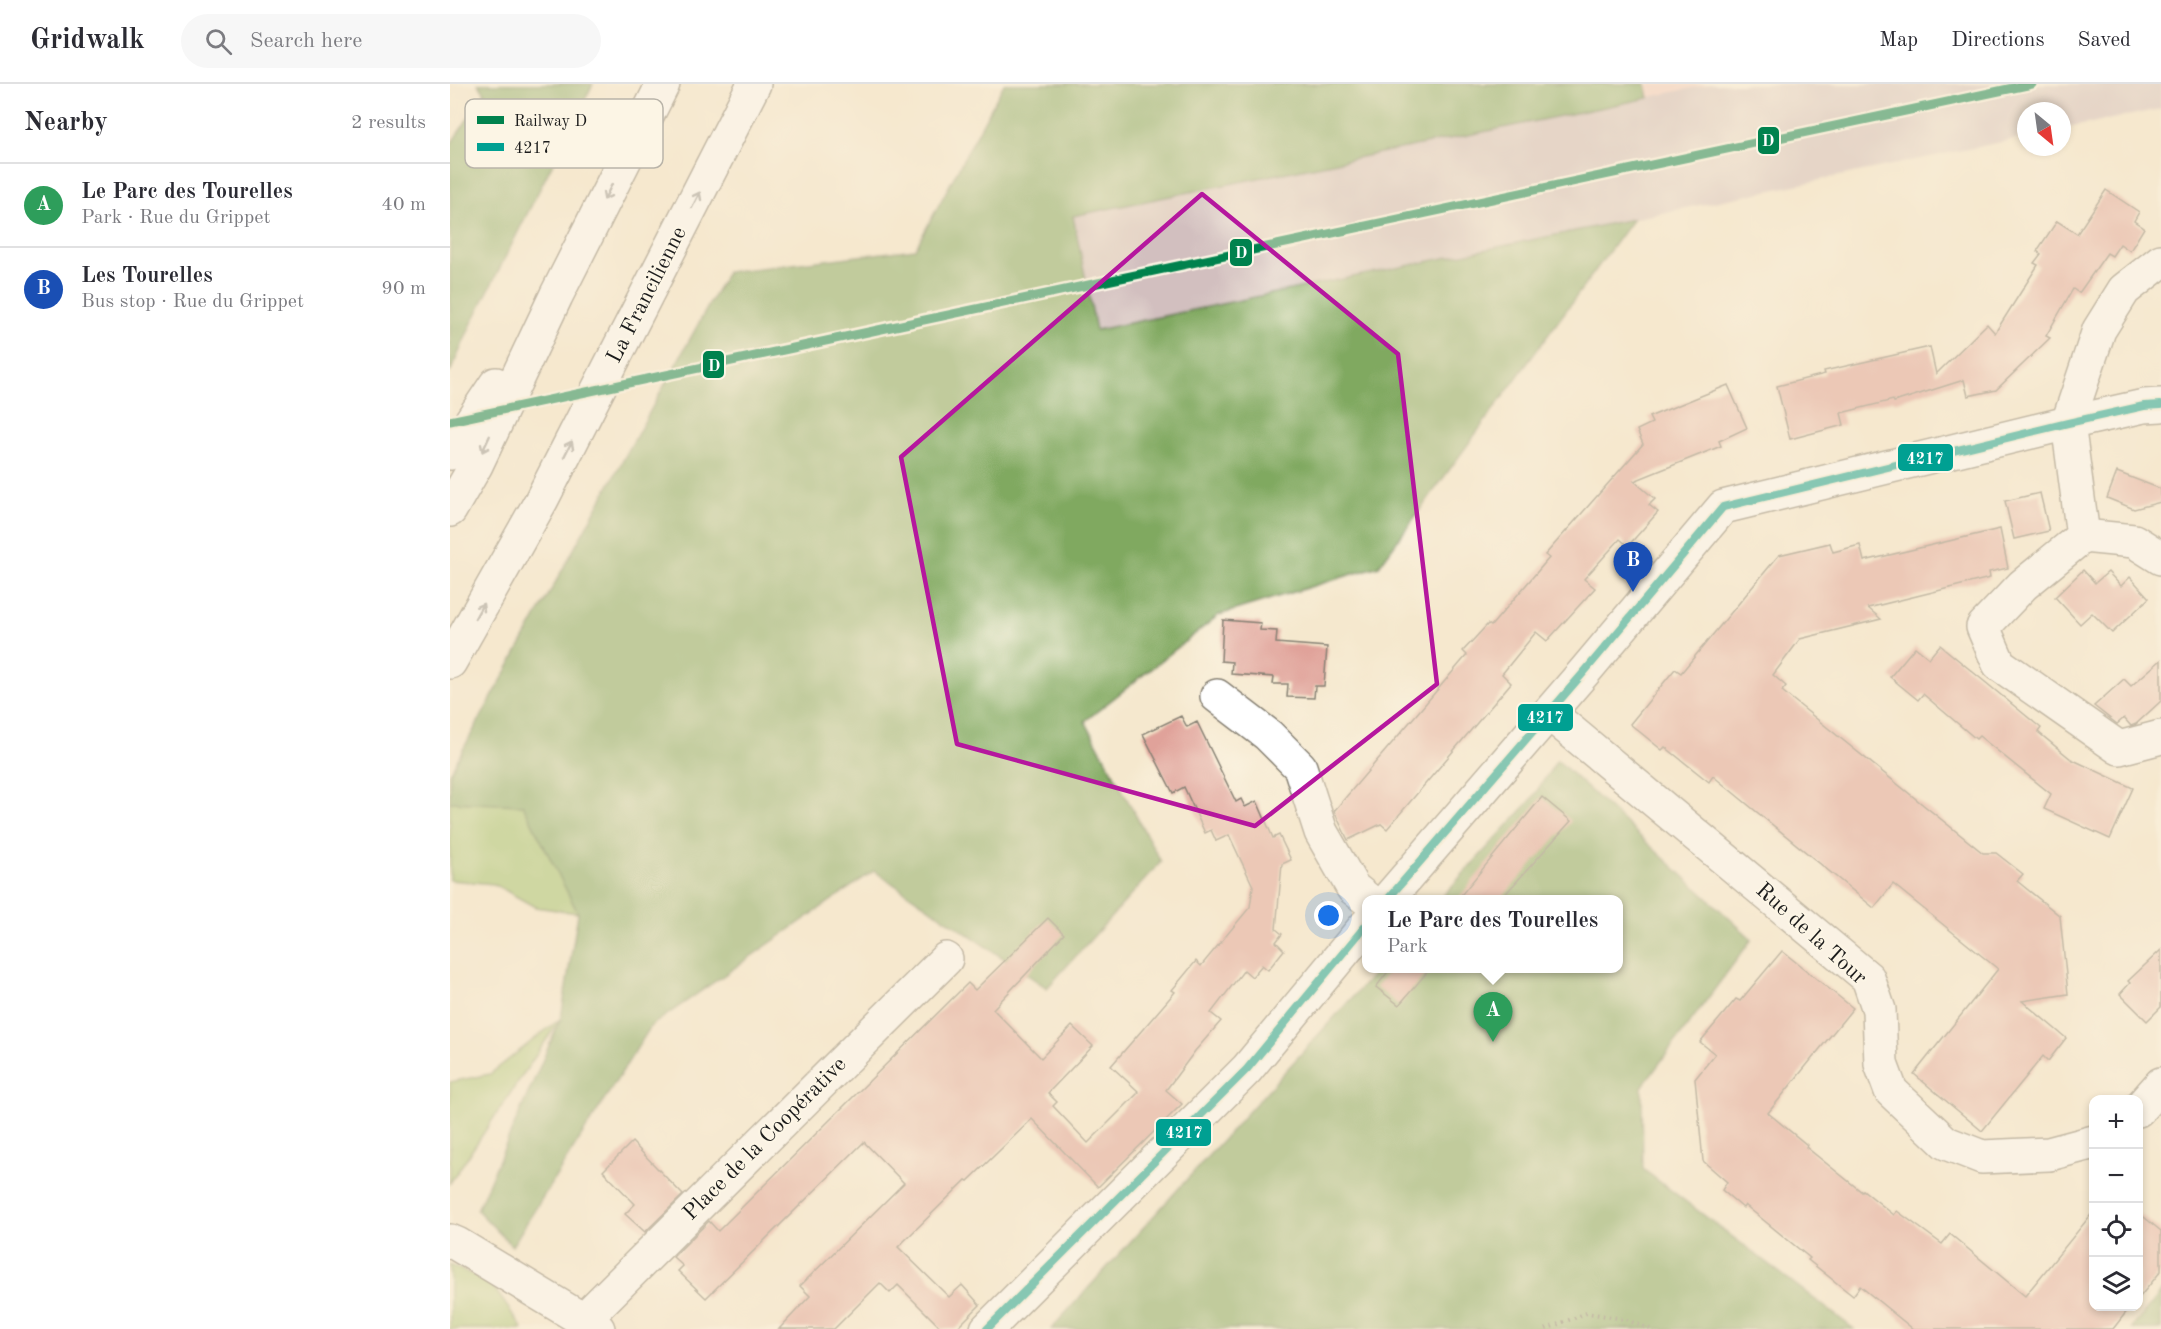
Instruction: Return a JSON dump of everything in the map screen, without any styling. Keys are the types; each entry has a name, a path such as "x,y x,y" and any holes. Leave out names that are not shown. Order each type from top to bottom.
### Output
{"main road":[{"path":"655,99 663,84"},
{"name":"La Francilienne","path":"450,662 542,501 754,84"},
{"path":"450,510 476,465 556,296 621,168"},
{"path":"2083,536 2068,423 2098,330 2124,290 2161,261"},
{"path":"450,453 556,296"},
{"path":"1391,895 1723,507 2068,423 2144,406 2161,405"},
{"path":"2161,558 2134,542 2083,536 2023,585 1983,627 1999,664 2119,748 2161,737"},
{"path":"1217,696 1268,735 1300,767 1321,832 1353,888 1362,895"},
{"name":"Rue de la Tour","path":"1549,713 1868,978 1879,1011 1881,1064 1891,1091 1946,1143 1982,1157 2049,1154 2089,1143"},
{"path":"987,1329 1248,1069 1362,930"},
{"name":"Place de la Coopérative","path":"591,1324 946,958"},
{"path":"2143,1105 2161,1084"},
{"path":"450,1241 591,1324"}],"path":[{"path":"1546,1329 1587,1313 1624,1319 1650,1329"}],"highlighted area":[{"path":"1202,194 1398,354 1437,684 1255,826 957,744 901,457"}],"shaded area":[{"path":"1646,84 1712,84 1649,98"},
{"path":"1712,84 2161,84 2161,109 2071,127 2071,102 2017,102 2017,139 1096,331 1073,216"}],"green space":[{"path":"478,84 593,84 585,99 481,99 485,93"},
{"path":"1004,84 1646,84 1649,98 1073,216 1096,330 1633,219 1379,566 1219,615 1085,721 1161,862 1047,988 874,871 651,1026 512,1246 477,1210 561,1018 578,913 523,805 450,802 450,773 727,272 915,249"},
{"path":"465,123 465,168 550,168 472,323 450,373 450,145"},
{"path":"1557,760 1752,939 1642,1087 1643,1169 1854,1329 1051,1329 1374,973 1623,973 1623,895 1444,895 1531,800"},
{"path":"450,802 523,804 578,913 535,907 494,884 450,880"},
{"path":"561,1018 450,1183 450,1082 490,1074"},
{"path":"450,1265 490,1282 523,1329 450,1329"},
{"path":"2161,1292 2161,1329 2131,1329"}],"building":[{"path":"2106,190 2139,212 2134,221 2144,228 2130,251 2120,244 2112,256 2107,253 2079,293 2073,289 2046,336 2050,338 1996,390 1968,396 1964,380 1894,402 1893,400 1841,413 1844,425 1790,439 1777,386 1825,374 1824,371 1930,347 1936,374 1987,324 1995,333 2038,265 2034,263 2041,254 2037,251 2057,221 2077,234"},
{"path":"1728,385 1747,428 1719,441 1721,446 1634,481 1655,499 1649,505 1658,512 1628,546 1620,539 1584,579 1595,588 1547,641 1536,632 1502,674 1511,683 1387,829 1381,824 1348,840 1334,811 1467,655 1463,651 1488,624 1491,626 1549,558 1545,555 1643,444 1637,430 1652,423 1649,417"},
{"path":"2117,472 2161,489 2161,502 2134,509 2107,498"},
{"path":"2040,493 2049,531 2014,539 2005,501"},
{"path":"2000,529 2008,568 1989,572 1990,578 1868,608 1881,619 1800,639 1773,675 1786,686 1782,691 1983,853 1996,853 2023,874 2017,881 2060,916 2068,994 2022,1001 2066,1038 2048,1061 2043,1056 1982,1131 1914,1074 1998,969 1893,884 1874,908 1713,776 1709,782 1665,747 1662,750 1630,724 1675,669 1681,673 1779,555 1830,543 1833,552 1860,545 1864,561"},
{"path":"2083,570 2095,583 2108,572 2121,586 2130,577 2149,598 2112,633 2092,613 2080,624 2055,597"},
{"path":"1223,620 1261,623 1260,630 1277,631 1276,643 1327,647 1324,686 1315,686 1314,698 1287,697 1288,684 1273,684 1274,677 1231,674 1232,662 1221,661"},
{"path":"1940,645 2041,728 2038,732 2071,759 2133,788 2110,839 2044,809 2051,794 1979,736 1976,739 1923,694 1918,700 1890,677 1915,647 1929,658"},
{"path":"2161,660 2161,701 2136,724 2131,726 2124,718 2117,724 2094,706 2124,679 2131,686"},
{"path":"1181,716 1187,727 1197,722 1236,802 1241,799 1245,807 1257,801 1273,838 1279,835 1291,860 1282,864 1276,929 1282,934 1276,942 1284,950 1268,970 1262,965 1252,977 1244,970 1211,1013 1221,1021 1166,1090 1182,1104 1098,1187 1032,1119 898,1247 949,1297 962,1285 980,1305 956,1329 942,1329 898,1285 890,1293 880,1283 834,1329 779,1329 810,1296 800,1286 904,1183 864,1142 706,1298 678,1271 683,1266 673,1257 709,1221 718,1231 968,983 975,990 1048,918 1064,934 993,1009 1041,1058 1072,1026 1093,1046 1048,1093 1057,1102 1053,1106 1088,1143 1139,1092 1111,1066 1175,992 1172,990 1196,961 1201,966 1250,907 1253,886 1229,835 1216,841 1211,830 1205,833 1184,787 1173,793 1143,734"},
{"path":"1542,797 1571,821 1504,895 1461,895"},
{"path":"2161,950 2161,1007 2147,1021 2120,994 2130,983 2128,981"},
{"path":"1782,951 1853,1008 1768,1113 1807,1145 1806,1147 1894,1215 1897,1211 1942,1244 1950,1234 2025,1296 2089,1217 2089,1311 2127,1311 2113,1329 1913,1329 1860,1286 1853,1296 1745,1205 1743,1208 1722,1190 1727,1182 1703,1161 1695,1079 1715,1054 1700,1042 1736,999 1740,1001"},
{"path":"1387,973 1427,973 1399,1005 1376,987"},
{"path":"632,1142 683,1195 645,1232 625,1214 635,1204 603,1171"},
{"path":"2143,1216 2161,1231 2161,1271 2143,1293"}],"rail line":[{"name":"D","path":"450,421 2032,84"}],"transit line":[{"name":"4217","path":"1391,895 1723,507 2068,423 2144,406 2161,405"},
{"name":"4217","path":"987,1329 1247,1069 1362,930"}],"place":[{"name":"Les Tourelles","path":"1633,592"},
{"name":"Le Parc des Tourelles","path":"1493,1042"}]}
